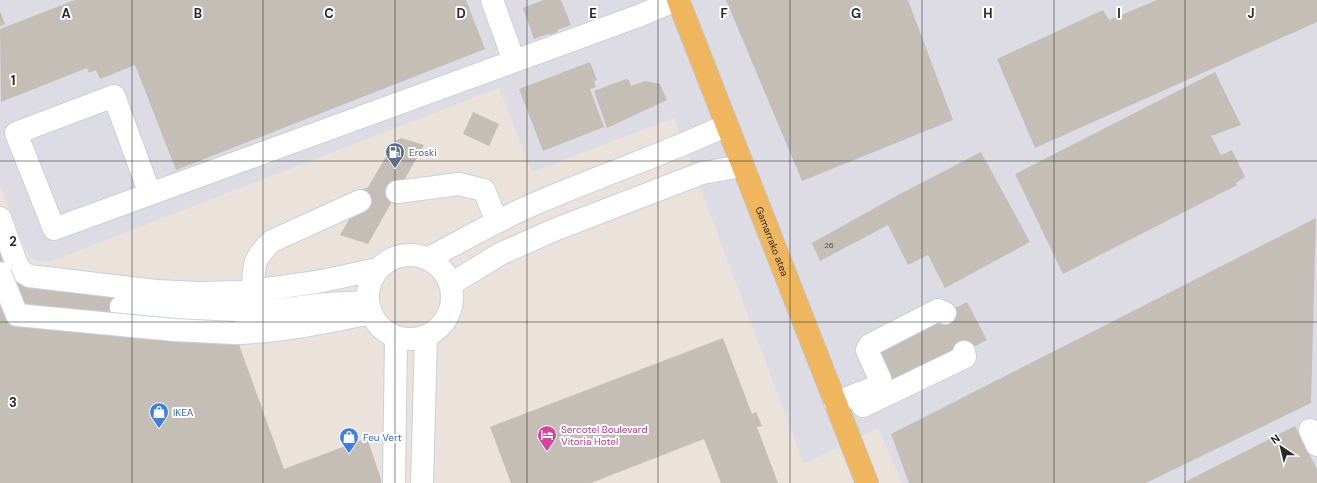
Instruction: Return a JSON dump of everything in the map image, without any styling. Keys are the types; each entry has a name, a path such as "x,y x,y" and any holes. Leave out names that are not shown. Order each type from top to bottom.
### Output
{"main road":[{"name":"Gamarrako atea","path":"677,0 867,483"}],"lane":[{"path":"492,0 514,61"},
{"path":"150,194 114,96 8,129 54,229 641,15 677,0"},
{"path":"429,258 532,205 689,142 727,125"},
{"path":"451,284 500,254 554,230 702,173 742,166"},
{"path":"397,192 459,184 484,190 497,222"},
{"path":"253,290 254,265 261,252 272,241 360,201"},
{"path":"0,218 16,262 21,271 29,276 156,291 198,293 244,292 317,282 378,269"},
{"path":"402,255 415,255 429,258 446,273 451,284 453,297 451,309 445,321 436,330 426,336 416,339 396,337 386,331 377,323 370,308 370,285 373,276 388,260 402,255"},
{"path":"0,273 17,315 174,330 248,333 294,327 370,308"},
{"path":"121,307 201,315 251,313 327,304 370,308"},
{"path":"838,409 878,386 880,379 867,350 870,345 938,310 945,313"},
{"path":"422,483 426,336"},
{"path":"394,483 396,337"},
{"path":"838,409 873,402 965,357 964,352"}],"shaded area":[{"path":"0,0 1317,0 1317,483 902,483 878,428 804,464 674,118 532,172 499,88 52,261 38,261 30,257 25,248 0,185"}],"building":[{"path":"75,0 466,0 485,49 176,170 135,65 100,79 96,70 89,73 87,68 1,102 0,29"},
{"path":"543,0 561,0 571,25 557,30 558,32 534,39 523,8"},
{"path":"726,0 908,0 953,120 802,181"},
{"path":"1157,0 1317,0 1317,22 1035,148 997,59 1103,10 1109,20"},
{"path":"0,11 5,24 0,26"},
{"path":"590,62 597,80 594,81 596,87 590,89 604,127 543,151 519,89"},
{"path":"1215,72 1241,125 1211,136 1221,155 1232,150 1245,177 1236,183 1237,185 1063,274 1015,174"},
{"path":"626,79 629,80 631,86 645,81 660,84 667,100 607,128 594,91"},
{"path":"473,112 499,124 489,146 463,134"},
{"name":"Eroski","path":"401,138 424,145 368,244 340,235 395,141"},
{"path":"981,152 1030,242 945,288 928,255 908,265 888,225 820,261 812,243 898,195"},
{"path":"1316,218 1311,403 1146,483 909,483 891,434"},
{"path":"0,252 8,271 14,279 22,285 36,289 122,298 238,342 284,469 367,438 381,483 0,483"},
{"path":"967,302 987,340 894,388 875,349"},
{"path":"723,338 752,414 756,412 762,426 757,427 778,483 721,483 704,439 591,483 511,483 490,427"},
{"path":"1295,426 1317,469 1317,483 1183,483"}],"tunnel":[{"path":"360,201 397,192"},
{"path":"0,291 13,296 121,307"}],"place":[{"name":"Eroski","path":"395,169"},
{"name":"IKEA","path":"159,429"},
{"name":"Sercotel Boulevard Vitoria Hotel","path":"547,452"},
{"name":"Feu Vert","path":"349,454"}]}
